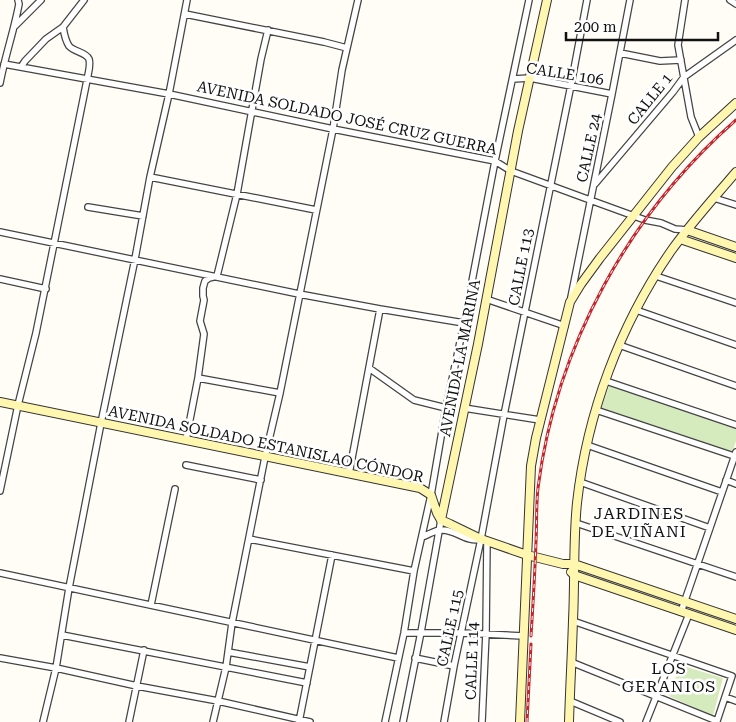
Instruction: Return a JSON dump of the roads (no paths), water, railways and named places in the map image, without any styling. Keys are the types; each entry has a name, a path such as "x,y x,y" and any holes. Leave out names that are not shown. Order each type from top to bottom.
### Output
{"street":[{"path":"0,83 15,26 18,0"},
{"path":"15,26 41,0"},
{"path":"22,67 24,61 46,39 63,26 84,0"},
{"path":"43,722 56,668 69,588 101,423 187,0"},
{"path":"213,722 226,667 232,622 333,129 342,70 358,0"},
{"name":"AVENIDA LA MARINA","path":"385,722 528,0"},
{"name":"AVENIDA LA MARINA","path":"403,722 518,131 547,0"},
{"name":"CALLE 113","path":"484,540 504,415 587,0"},
{"name":"CALLE 24","path":"570,302 630,0"},
{"path":"685,0 678,45 691,117 699,137"},
{"path":"730,0 736,4"},
{"path":"185,14 347,48"},
{"path":"0,490 46,289 87,80 88,58 69,45 63,26"},
{"path":"217,276 236,194 268,30"},
{"name":"CALLE 1","path":"594,186 674,92 684,77 736,40"},
{"path":"620,53 660,61 681,60"},
{"name":"AVENIDA SOLDADO JOSÉ CRUZ GUERRA","path":"4,64 168,94 495,162 511,171 633,216 661,223 675,229 686,230 736,247"},
{"name":"CALLE 106","path":"513,79 530,78 612,94"},
{"path":"520,722 531,466 540,420 570,302 581,284 672,167 699,137 736,103"},
{"path":"569,722 576,523 580,482 596,410 619,346 636,310 656,276 686,230 736,172"},
{"path":"150,177 316,210"},
{"path":"714,198 736,205"},
{"path":"88,207 143,216"},
{"path":"675,229 680,239 736,258"},
{"path":"0,232 300,294 464,324"},
{"path":"186,440 204,334 200,321 204,300 203,288 205,281 217,276"},
{"path":"656,276 736,303"},
{"path":"0,279 46,289"},
{"path":"486,299 564,326"},
{"path":"349,474 380,309"},
{"path":"636,310 736,344"},
{"path":"619,346 736,386"},
{"path":"369,368 414,400 446,408"},
{"path":"198,378 280,393"},
{"path":"606,381 736,426"},
{"name":"AVENIDA SOLDADO ESTANISLAO CÓNDOR","path":"0,402 420,488 431,495 441,520"},
{"path":"464,408 540,420"},
{"path":"596,410 735,454 685,601 685,613 673,655 646,722"},
{"path":"587,445 722,492"},
{"path":"186,465 261,480"},
{"path":"726,480 736,484"},
{"path":"580,482 710,528"},
{"path":"151,605 175,489"},
{"path":"441,520 484,540 527,555 563,564 574,564 736,619"},
{"path":"576,523 736,576"},
{"path":"422,537 440,530 470,540 484,540"},
{"path":"249,540 414,571"},
{"name":"CALLE 115","path":"444,722 454,666 484,540"},
{"name":"CALLE 114","path":"482,722 486,633 484,540"},
{"path":"300,721 332,555"},
{"path":"563,564 574,575 736,630"},
{"path":"0,573 398,658"},
{"path":"571,662 717,721 732,676 574,621"},
{"path":"404,633 486,633 523,636"},
{"path":"62,634 307,683"},
{"path":"129,722 144,650"},
{"path":"228,652 310,667"},
{"path":"0,658 218,701 310,722"},
{"path":"416,658 454,666"},
{"path":"725,697 736,701"},
{"path":"570,701 620,722"}],"railway":[{"path":"531,636 538,488 547,435 561,384 580,334 604,286 631,240 662,197 698,157 736,120"},
{"path":"527,722 531,644"}],"district":[{"name":"JARDINES DE VIÑANI","path":"639,522"},
{"name":"LOS GERANIOS","path":"669,677"}]}
